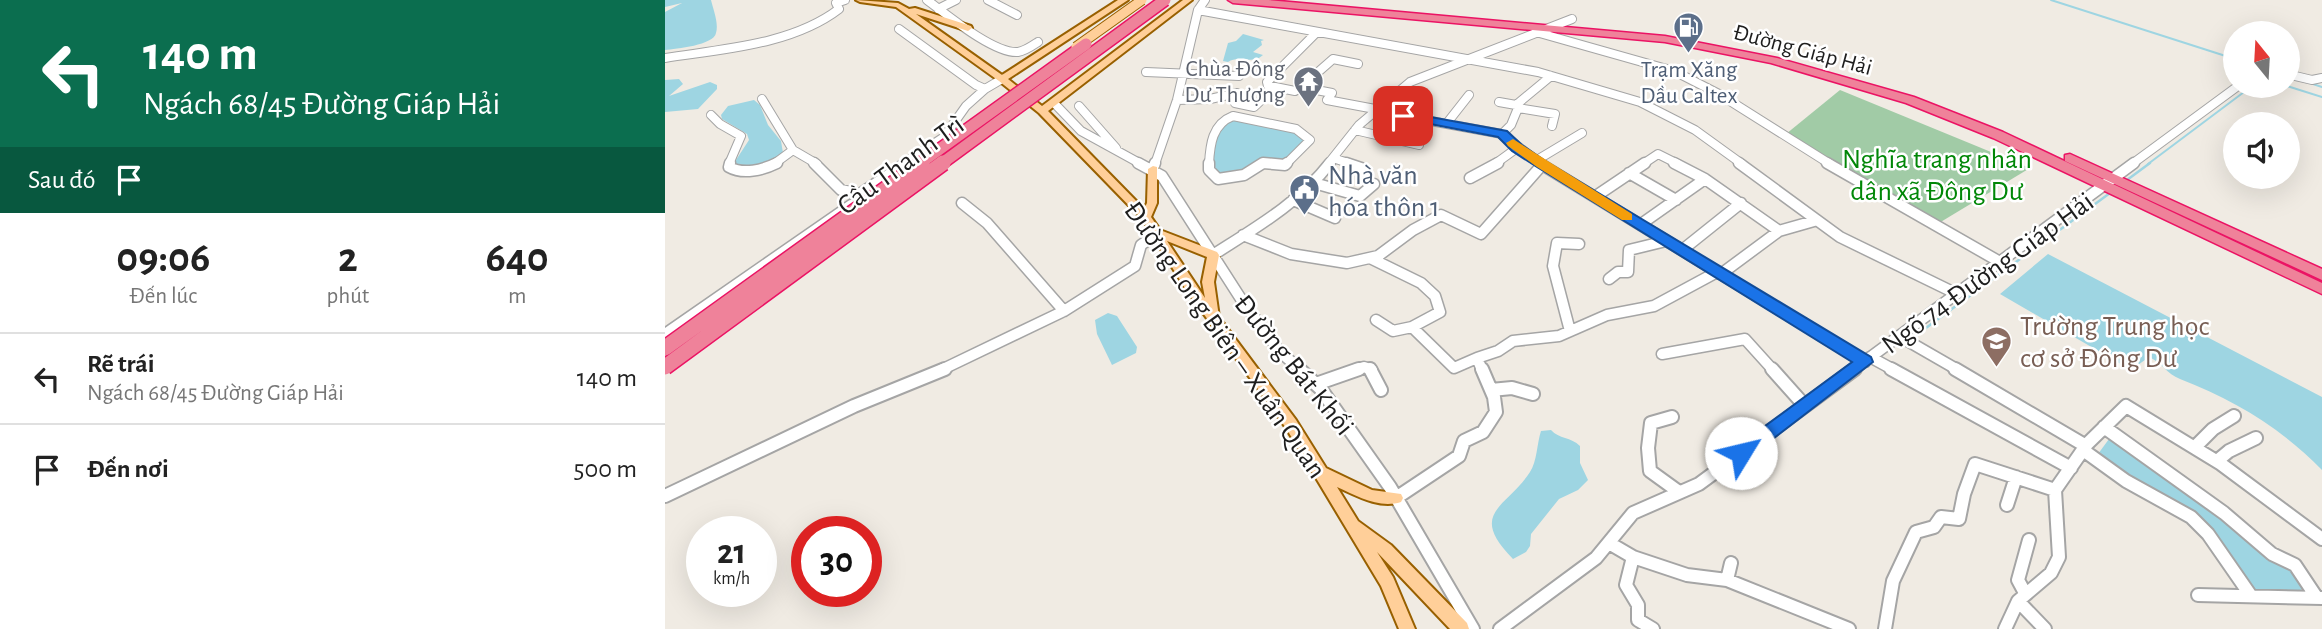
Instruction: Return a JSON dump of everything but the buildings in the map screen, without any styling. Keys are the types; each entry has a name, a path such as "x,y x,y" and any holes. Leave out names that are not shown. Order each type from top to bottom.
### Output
{"highway":[{"name":"Cầu Thanh Trì","path":"665,348 1148,0"},
{"name":"Cầu Thanh Trì","path":"665,367 1165,0"},
{"name":"Đường Giáp Hải","path":"1233,0 1665,39 1761,58 1910,100 1998,135 2322,275"},
{"name":"Đường Giáp Hải","path":"1311,0 1568,21 1730,41 1866,76 1963,110 2322,289"}],"main road":[{"name":"Đường Long Biên – Xuân Quan","path":"860,0 894,3 905,9 1002,79 1042,111 1146,217 1158,233 1169,256 1283,412 1322,473 1387,582 1408,629"},
{"path":"1002,79 1124,0"},
{"path":"665,341 1142,0"},
{"path":"665,375 1171,0"},
{"path":"1042,111 1188,0"},
{"path":"905,9 968,28"},
{"path":"1146,217 1152,203 1153,169"},
{"path":"1158,233 1213,255 1208,282 1216,323"},
{"path":"1322,473 1371,496 1396,498"},
{"path":"1351,523 1386,550 1461,629"}],"street":[{"path":"834,2 845,0"},
{"path":"927,0 1007,51 1025,50 1038,42"},
{"path":"938,9 956,0"},
{"path":"988,0 1017,15"},
{"path":"1153,169 1177,100 1198,10 1205,0"},
{"path":"665,58 741,44 808,27 832,17 839,9 839,5 834,2"},
{"path":"1198,10 1551,76 1640,102 1669,115 1736,159 1814,221 1859,247 1957,294"},
{"path":"1213,255 1314,183 1355,130 1410,82 1568,21"},
{"path":"899,29 969,81 985,89"},
{"path":"1542,30 1674,71 1719,94 1856,181 2000,262"},
{"path":"1316,33 1267,82 1268,86 1295,91 1333,60 1358,64"},
{"path":"1146,72 1239,76"},
{"path":"1502,134 1511,125 1517,106 1551,76"},
{"path":"2300,77 2312,80 2322,78"},
{"path":"665,334 856,202 863,193 944,137 966,106 985,89 1002,79"},
{"path":"1177,100 1210,99 1237,93 1235,103 1254,107 1275,87"},
{"path":"1301,87 1332,93 1327,100 1502,134 1517,148 1583,190 1721,271"},
{"path":"1447,123 1469,95"},
{"name":"Ngõ 74 Đường Giáp Hải","path":"1500,629 1596,558 1633,513 1699,484 2223,97"},
{"path":"762,99 793,150 818,165 841,190 863,193"},
{"name":"Đường Bát Khối","path":"1055,103 1081,131 1153,169 1180,201 1213,255 1280,352 1316,384 1396,498 1473,629"},
{"path":"1499,103 1555,114 1552,126"},
{"path":"1237,117 1296,129 1310,140 1285,165 1263,163 1237,178 1218,179 1212,176 1208,166 1215,129 1225,118 1237,117 1247,105"},
{"path":"1079,106 1122,155"},
{"path":"711,115 720,124 741,136 740,145 728,163 729,167 754,172 770,168 793,150"},
{"path":"1355,130 1419,145"},
{"path":"1243,235 1279,252 1327,263 1372,259 1418,227 1433,223 1441,215 1481,234 1531,180 1540,162 1582,133"},
{"path":"1470,178 1492,167 1517,148"},
{"path":"1599,194 1658,154 1705,179 1779,231"},
{"path":"782,161 804,157"},
{"path":"1333,158 1364,169"},
{"path":"1629,173 1676,200"},
{"path":"1644,222 1705,179"},
{"path":"1314,183 1360,196 1374,184"},
{"path":"1583,190 1599,194 1686,247 1750,292 2071,468"},
{"path":"1293,200 1335,218"},
{"path":"1686,247 1741,202"},
{"path":"962,203 987,223 1064,311"},
{"path":"1412,327 1454,368 1498,351 1513,341 1559,336 1607,315 1654,306 1721,271 1779,231 1814,221"},
{"path":"665,496 854,406 901,389 1064,311 1135,266 1141,245 1158,233"},
{"path":"1609,279 1618,272 1628,272 1629,250 1666,241"},
{"path":"1570,331 1552,258 1557,243 1579,244"},
{"path":"1372,259 1421,283 1435,296 1440,312 1412,327 1390,331 1375,320"},
{"path":"1899,336 2085,447 2126,481 2146,489 2191,517 2208,534 2251,597"},
{"path":"1663,354 1745,339 1805,406"},
{"path":"1396,498 1459,456 1464,441 1483,432 1496,412 1491,390 1477,358"},
{"path":"1316,384 1364,366 1371,369 1381,390"},
{"path":"1491,390 1512,388 1533,394"},
{"path":"2005,629 2022,597 2051,573 2059,557 2055,491 2085,447 2126,406 2217,461 2322,539"},
{"path":"2195,447 2213,429 2234,416"},
{"path":"1672,417 1651,423 1648,448 1650,471 1678,492"},
{"path":"2104,428 2224,513 2272,554 2295,565 2320,598"},
{"path":"2217,461 2229,451 2256,438"},
{"path":"1885,629 1893,581 1916,531 1934,527 1941,517 1959,519 1964,494 1975,464 2055,491"},
{"path":"2007,505 2016,477"},
{"path":"2029,540 2018,580 2022,597 2045,629"},
{"path":"1609,543 1633,557 1687,575 1727,580 1849,629"},
{"path":"1633,557 1626,580 1627,591 1638,605 1638,620 1653,629"},
{"path":"1727,580 1731,563"},
{"path":"2198,595 2320,598"}],"green space":[{"name":"Nghĩa trang nhân dân xã Đông Dư","path":"1840,90 2030,168 1939,223 1786,134"}],"water":[{"path":"665,0 711,0 717,25 714,37 694,46 665,50 665,12 682,3 665,7"},
{"path":"1243,34 1264,40 1253,52 1263,55 1254,59 1223,61 1228,43 1236,41"},
{"path":"679,79 683,84 669,96 710,82 717,85 717,89 698,109 665,112 665,80"},
{"path":"754,100 760,105 768,125 781,141 783,153 762,165 739,167 734,163 749,140 747,134 722,119 721,115 728,106"},
{"path":"1231,120 1293,132 1305,139 1286,162 1219,178 1211,165 1217,133"},
{"path":"2048,254 2322,397 2322,470 2290,441 2255,416 2219,396 2175,377 2153,359 2149,357 2131,370 2000,294"},
{"path":"1108,313 1117,316 1137,347 1136,353 1112,365 1097,334 1095,320"},
{"path":"1551,430 1580,446 1580,463 1588,480 1578,490 1559,499 1531,534 1530,546 1526,552 1513,559 1493,531 1492,520 1502,503 1532,468 1541,431"},
{"path":"2109,439 2116,440 2287,564 2303,588 2298,592 2254,589 2180,505 2130,478 2098,454"}],"waterway":[{"path":"2051,0 2223,55"},
{"path":"2310,83 2322,87"},
{"path":"2300,90 2322,97"},
{"path":"2148,164 2236,98"},
{"path":"2127,180 2150,163"},
{"path":"1915,336 2110,193"}],"slow traffic":[{"path":"1513,143 1627,217"}],"place":[{"name":"Trạm Xăng Dầu Caltex","path":"1689,55"},
{"name":"Chùa Đông Dư Thượng","path":"1308,108"},
{"name":"Nhà văn hóa thôn 1","path":"1305,217"},
{"name":"Trường Trung học cơ sở Đông Dư","path":"1997,368"}],"route":[{"path":"1403,116 1502,134 1517,148 1542,164 1865,362 1741,453"}]}
